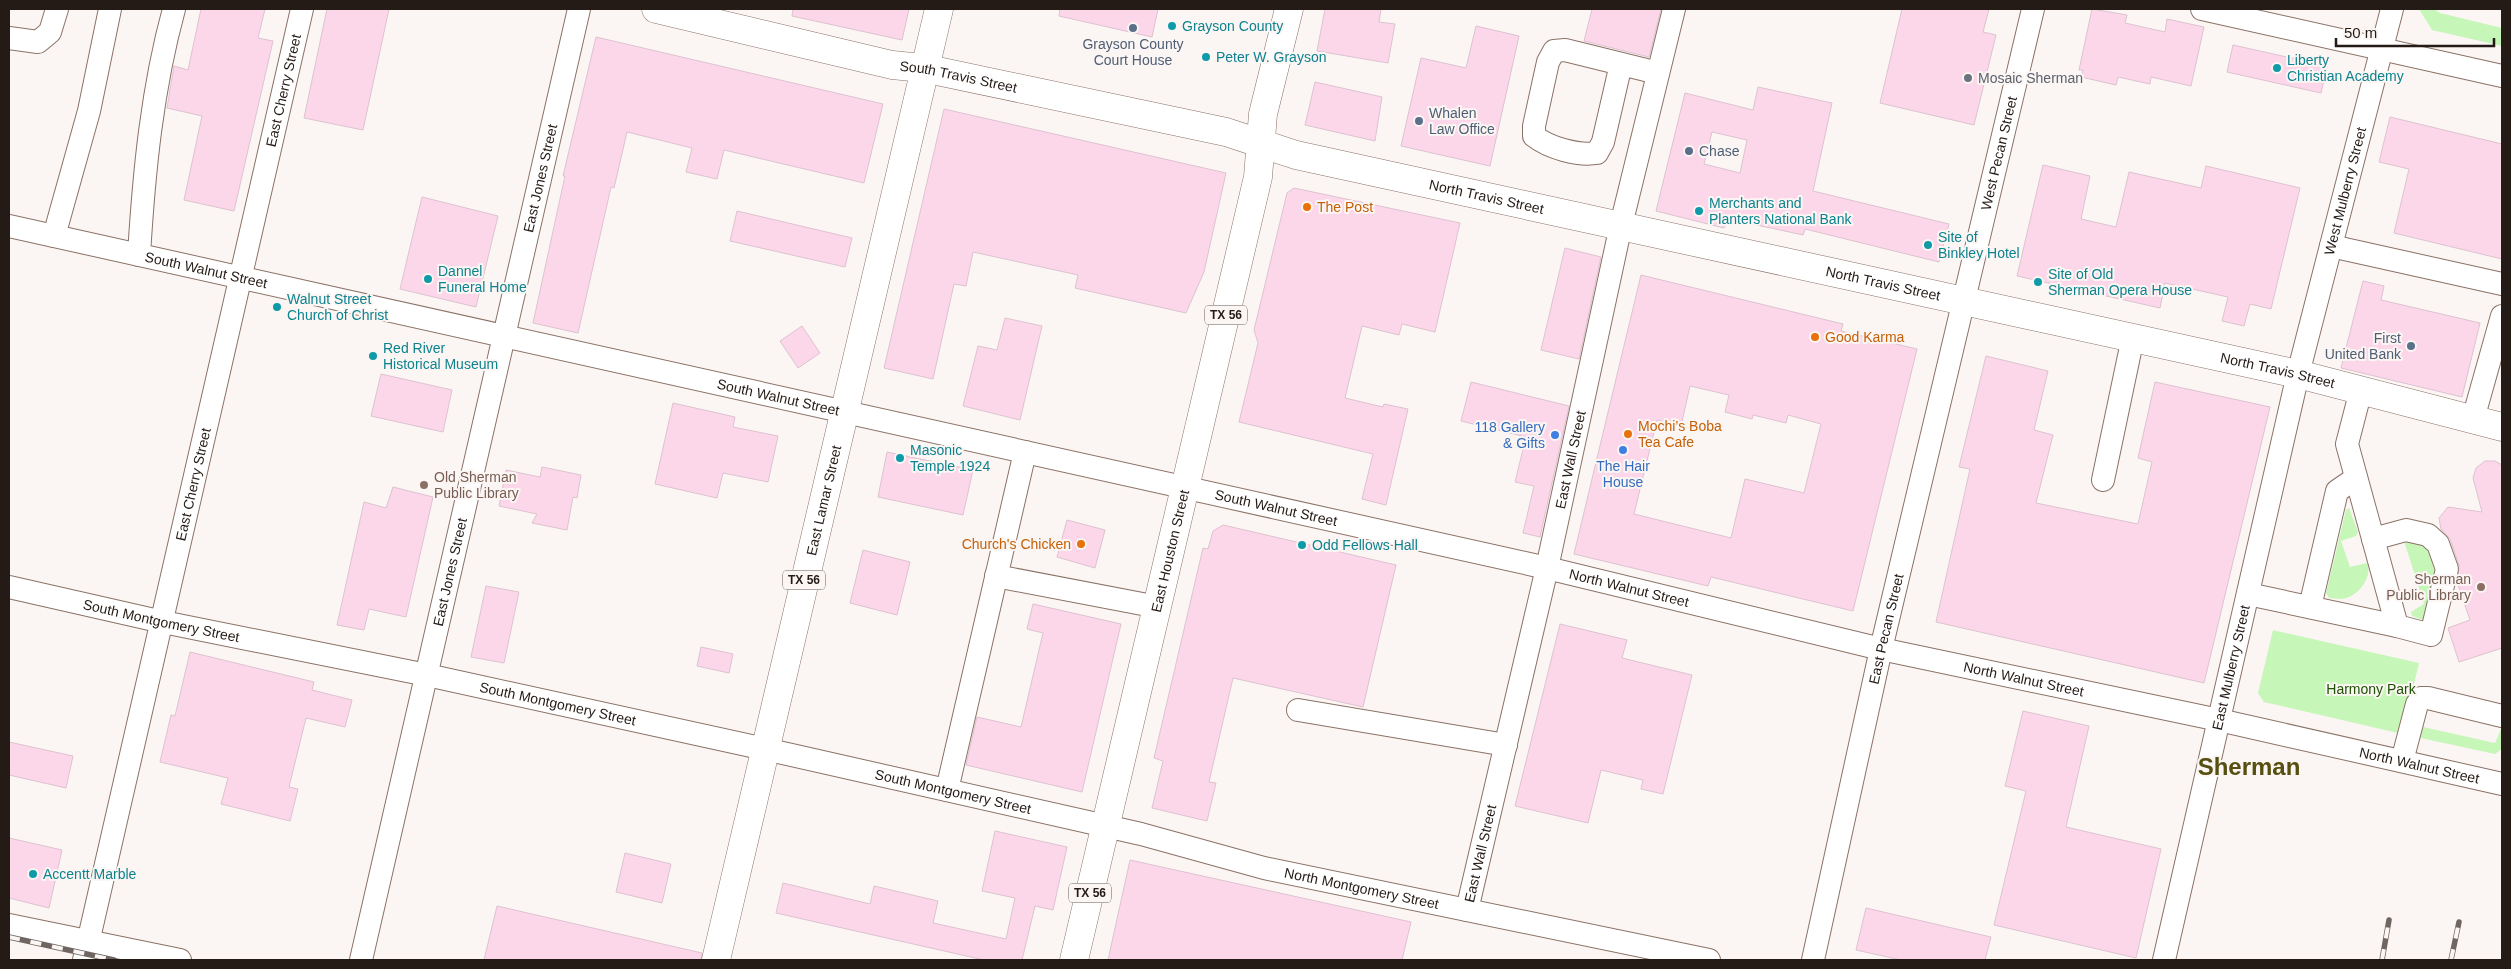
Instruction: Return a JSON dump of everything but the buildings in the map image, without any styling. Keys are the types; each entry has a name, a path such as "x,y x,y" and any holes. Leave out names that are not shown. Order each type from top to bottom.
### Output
{"main road":[{"name":"South Travis Street","path":"656,9 892,65 923,68 1226,132 1262,142"},
{"name":"TX 56","path":"923,68 939,9"},
{"name":"TX 56","path":"1262,142 1264,114 1289,9"},
{"name":"East Lamar Street","path":"716,960 923,68"},
{"name":"North Travis Street","path":"1262,142 1296,155 1963,299 2298,374 2502,427"},
{"name":"East Houston Street","path":"1074,960 1258,177 1262,142"}],"street":[{"path":"9,38 38,42 50,32 57,9"},
{"path":"54,236 89,111 110,9"},
{"path":"139,255 152,114 166,37 174,9"},
{"name":"East Cherry Street","path":"86,952 302,9"},
{"name":"East Jones Street","path":"361,960 427,675 502,336 579,9"},
{"name":"East Wall Street","path":"1468,910 1547,568 1621,225 1674,9"},
{"name":"West Pecan Street","path":"1963,299 2033,9"},
{"path":"2202,9 2245,13 2383,49 2502,76"},
{"name":"West Mulberry Street","path":"2298,374 2392,9"},
{"path":"1621,64 1603,142 1597,153 1587,154 1544,144 1534,136 1534,126 1548,62 1554,51 1565,50 1658,73"},
{"name":"South Walnut Street","path":"9,226 1547,568"},
{"path":"2331,246 2502,284"},
{"name":"East Pecan Street","path":"1813,960 1881,650 1963,299"},
{"path":"2474,419 2502,316"},
{"path":"2103,480 2133,337"},
{"name":"East Mulberry Street","path":"2164,960 2298,374"},
{"path":"2361,390 2347,444 2397,626"},
{"path":"947,790 1025,452"},
{"path":"2310,607 2337,492 2356,478"},
{"path":"2248,594 2431,635 2447,569 2438,544 2428,535 2406,530 2373,539"},
{"name":"North Walnut Street","path":"1547,568 1881,650 2219,720 2502,784"},
{"path":"996,576 1158,607"},
{"name":"South Montgomery Street","path":"9,587 163,622 427,675 1106,826"},
{"path":"2402,761 2417,704 2421,698 2428,698 2502,716"},
{"path":"1298,710 1506,745"},
{"name":"North Montgomery Street","path":"1106,826 1264,868 1709,960"},
{"path":"9,925 86,952 180,960"}],"green space":[{"path":"2419,9 2434,9 2440,13 2502,28 2502,46 2432,30"},
{"path":"2349,508 2358,532 2356,536 2341,541 2350,567 2367,563 2368,574 2364,584 2356,593 2342,599 2329,598 2326,593 2346,510"},
{"path":"2422,539 2441,570 2426,621 2412,616 2411,612 2424,604 2404,541"},
{"name":"Harmony Park","path":"2273,630 2419,663 2402,734 2264,702 2258,693"},
{"path":"2428,707 2423,727 2495,743 2502,727 2502,749 2495,754 2416,737"}],"railway":[{"path":"2382,960 2389,920"},
{"path":"2451,960 2459,922"},
{"path":"9,937 114,960"}],"place":[{"name":"Grayson County","path":"1172,26"},
{"name":"Grayson County Court House","path":"1133,28"},
{"name":"Peter W. Grayson","path":"1206,57"},
{"name":"Liberty Christian Academy","path":"2277,68"},
{"name":"Mosaic Sherman","path":"1968,78"},
{"name":"Whalen Law Office","path":"1419,121"},
{"name":"Chase","path":"1689,151"},
{"name":"The Post","path":"1307,207"},
{"name":"Merchants and Planters National Bank","path":"1699,211"},
{"name":"Site of Binkley Hotel","path":"1928,245"},
{"name":"Dannel Funeral Home","path":"428,279"},
{"name":"Site of Old Sherman Opera House","path":"2038,282"},
{"name":"Walnut Street Church of Christ","path":"277,307"},
{"name":"Good Karma","path":"1815,337"},
{"name":"First United Bank","path":"2411,346"},
{"name":"Red River Historical Museum","path":"373,356"},
{"name":"Mochi’s Boba Tea Cafe","path":"1628,434"},
{"name":"118 Gallery & Gifts","path":"1555,435"},
{"name":"The Hair House","path":"1623,450"},
{"name":"Masonic Temple 1924","path":"900,458"},
{"name":"Old Sherman Public Library","path":"424,485"},
{"name":"Church's Chicken","path":"1081,544"},
{"name":"Odd Fellows Hall","path":"1302,545"},
{"name":"Sherman Public Library","path":"2481,587"},
{"name":"Accentt Marble","path":"33,874"}],"district":[{"name":"Sherman","path":"2249,767"}]}
